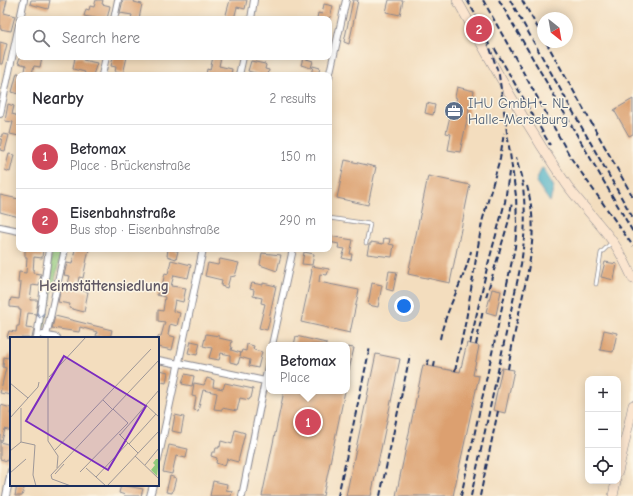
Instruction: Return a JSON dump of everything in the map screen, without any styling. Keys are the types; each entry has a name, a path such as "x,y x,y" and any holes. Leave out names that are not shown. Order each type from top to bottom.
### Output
{"street":[{"path":"21,16 24,0"},
{"path":"115,16 118,0"},
{"path":"251,16 254,0"},
{"path":"330,72 346,0"},
{"path":"457,0 493,64 568,186 613,242 622,256 633,279"},
{"path":"0,114 16,39"},
{"path":"103,72 105,60"},
{"path":"240,72 242,60"},
{"path":"0,227 16,230"},
{"path":"49,252 37,336 52,337"},
{"path":"46,336 63,252"},
{"path":"159,455 202,252"},
{"path":"273,342 292,252"},
{"path":"159,360 265,381"},
{"path":"242,496 266,376"},
{"path":"621,459 633,405"},
{"path":"6,496 10,476"},
{"path":"613,496 615,484"},
{"path":"150,496 153,486"}],"lane":[{"path":"332,218 370,224 366,243"},
{"path":"596,284 601,253 613,242"}],"green space":[{"path":"52,252 61,252 44,328 42,327"}],"water":[{"path":"543,168 554,187 550,202 536,182 541,169"}],"building":[{"path":"0,0 7,0 4,13 15,16 11,31 0,29"},
{"path":"31,0 50,0 48,9 30,4"},
{"path":"96,0 103,0 102,4 110,6 108,16 84,16 86,9 89,10 90,6 94,7"},
{"path":"123,0 135,0 134,2 142,4 140,16 120,13"},
{"path":"230,0 247,0 245,9 237,7 235,16 226,16"},
{"path":"353,0 358,0 349,44 344,42"},
{"path":"389,0 403,0 400,15 386,12"},
{"path":"324,4 333,6 330,16 317,16 318,13 322,14"},
{"path":"0,42 7,44 2,64 0,64"},
{"path":"19,60 41,60 40,67 34,66 32,72 25,71 26,65 18,63"},
{"path":"74,60 97,63 94,72 85,72 73,69"},
{"path":"112,60 126,60 123,72 115,72 116,67 111,66"},
{"path":"212,60 220,60 219,66 232,69 232,72 206,72 207,69 210,70"},
{"path":"302,60 313,61 311,68 301,65"},
{"path":"251,61 265,64 265,69 269,70 269,72 248,71"},
{"path":"313,66 320,68 319,72 312,72"},
{"path":"16,77 16,93 12,92"},
{"path":"457,87 474,91 472,101 470,101 460,152 448,150 451,134 446,133 452,108 455,108"},
{"path":"633,99 633,134 629,136 614,110"},
{"path":"427,103 435,105 433,115 425,113"},
{"path":"8,104 14,106 12,114 16,115 16,135 10,134 13,122 5,121"},
{"path":"2,134 9,135 5,151 0,150"},
{"path":"9,154 14,155 10,172 5,170"},
{"path":"345,160 376,167 368,205 337,198"},
{"path":"428,176 470,185 450,283 408,274"},
{"path":"0,195 16,198 16,216 0,212"},
{"path":"332,236 353,240 350,254 352,254 351,260 342,258 345,249 338,248 339,244 332,243"},
{"path":"384,238 390,239 389,244 394,245 392,257 367,254 369,244 371,244 371,242 383,244"},
{"path":"25,252 43,252 42,258 34,257 33,273 41,274 39,286 32,285 30,300 38,300 36,314 28,313 26,328 34,329 32,337 7,337 9,331 16,332 17,326 19,326 21,310 19,310 19,308 10,307 10,303 11,298 19,299 21,283 18,283 19,272 26,273 27,257 25,257"},
{"path":"74,252 88,252 83,278 79,277 77,289 88,292 84,312 69,308 70,304 58,302 61,287 67,288 70,276 64,275 67,263 72,264"},
{"path":"168,252 178,252 176,259 167,256"},
{"path":"304,252 314,254 312,265 302,264"},
{"path":"262,253 281,255 277,271 260,265"},
{"path":"220,259 239,263 235,276 230,277 227,288 221,286 222,280 205,276 208,263 218,265"},
{"path":"171,260 191,265 188,278 174,275 171,286 186,288 183,302 175,300 173,311 180,313 177,326 170,324 168,335 175,337 172,350 159,347 158,337 161,336 165,322 158,321 158,310 163,311 165,297 157,295 158,290 161,290 165,273 168,274"},
{"path":"605,262 617,264 614,280 601,277"},
{"path":"312,266 329,269 327,275 320,274 319,282 359,290 350,333 301,322"},
{"path":"389,271 397,272 393,291 386,289"},
{"path":"252,283 263,285 263,283 276,286 267,330 259,328 265,304 261,303 262,298 253,296 254,290 250,289"},
{"path":"372,283 382,285 378,307 368,305"},
{"path":"492,289 501,291 496,315 486,312"},
{"path":"55,316 112,330 110,337 103,337 96,336 97,332 80,327 79,332 52,328"},
{"path":"604,330 617,333 613,352 600,350"},
{"path":"206,334 219,336 219,338 232,341 231,350 241,353 242,350 246,351 247,344 254,346 254,350 262,352 258,368 249,366 250,360 240,357 238,364 230,362 230,355 221,353 219,360 209,358 212,348 203,346"},
{"path":"296,336 322,342 295,342"},
{"path":"191,341 200,343 197,355 188,353"},
{"path":"467,343 479,346 473,375 479,376 453,496 396,496 423,365 460,372"},
{"path":"350,347 354,348 350,366"},
{"path":"10,354 10,395 0,393 6,368 3,367 4,357 8,358"},
{"path":"376,354 400,359 371,496 346,496"},
{"path":"502,368 514,370 505,413 493,410"},
{"path":"160,370 168,372 166,383 159,381"},
{"path":"185,374 194,376 192,386 182,384"},
{"path":"207,378 214,380 213,387 223,389 225,383 253,389 251,398 249,400 240,398 237,411 222,408 222,410 214,409 217,393 203,390 198,411 194,410 196,397 192,396 194,383 204,385"},
{"path":"283,394 344,394 323,496 262,496"},
{"path":"1,405 10,408 10,431 5,429 2,441 0,441"},
{"path":"175,415 184,417 181,433 172,431"},
{"path":"235,430 245,433 238,462 227,459 225,466 216,463 217,458 211,456 212,452 215,452 216,448 219,448 219,446 220,447 221,441 232,444"},
{"path":"0,442 10,445 7,461 0,459"},
{"path":"169,445 188,449 186,458 176,456 172,474 163,472"},
{"path":"170,476 176,478 172,493 166,492"},
{"path":"213,481 227,484 226,490 232,491 231,496 210,496"},
{"path":"17,486 25,486 22,496 15,496"},
{"path":"121,486 143,489 141,496 124,496 125,495 119,493"}],"railway":[{"path":"467,0 477,17"},
{"path":"483,0 571,158 633,246"},
{"path":"499,0 633,232"},
{"path":"510,0 633,218"},
{"path":"522,0 537,26"},
{"path":"461,496 515,247 517,223 516,196 499,75 486,36 474,13"},
{"path":"549,48 633,197"},
{"path":"495,49 550,145"},
{"path":"455,371 466,320 482,222 500,158 504,133"},
{"path":"471,496 521,264 525,226 525,206 522,180 516,157"},
{"path":"470,344 487,268 505,202 509,172"},
{"path":"508,369 532,243 532,216 527,186"},
{"path":"486,297 509,220 512,202"},
{"path":"440,339 446,316 464,273 471,251"},
{"path":"476,345 483,310"},
{"path":"338,496 370,347"},
{"path":"380,496 410,355"},
{"path":"427,365 429,359"},
{"path":"434,367 435,360"},
{"path":"480,496 498,411"}],"place":[{"name":"Eisenbahnstraße","path":"479,29"},
{"name":"IHU GmbH - NL Halle-Merseburg","path":"454,111"},
{"name":"Betomax","path":"308,422"}],"district":[{"name":"Heimstättensiedlung","path":"104,286"}]}
